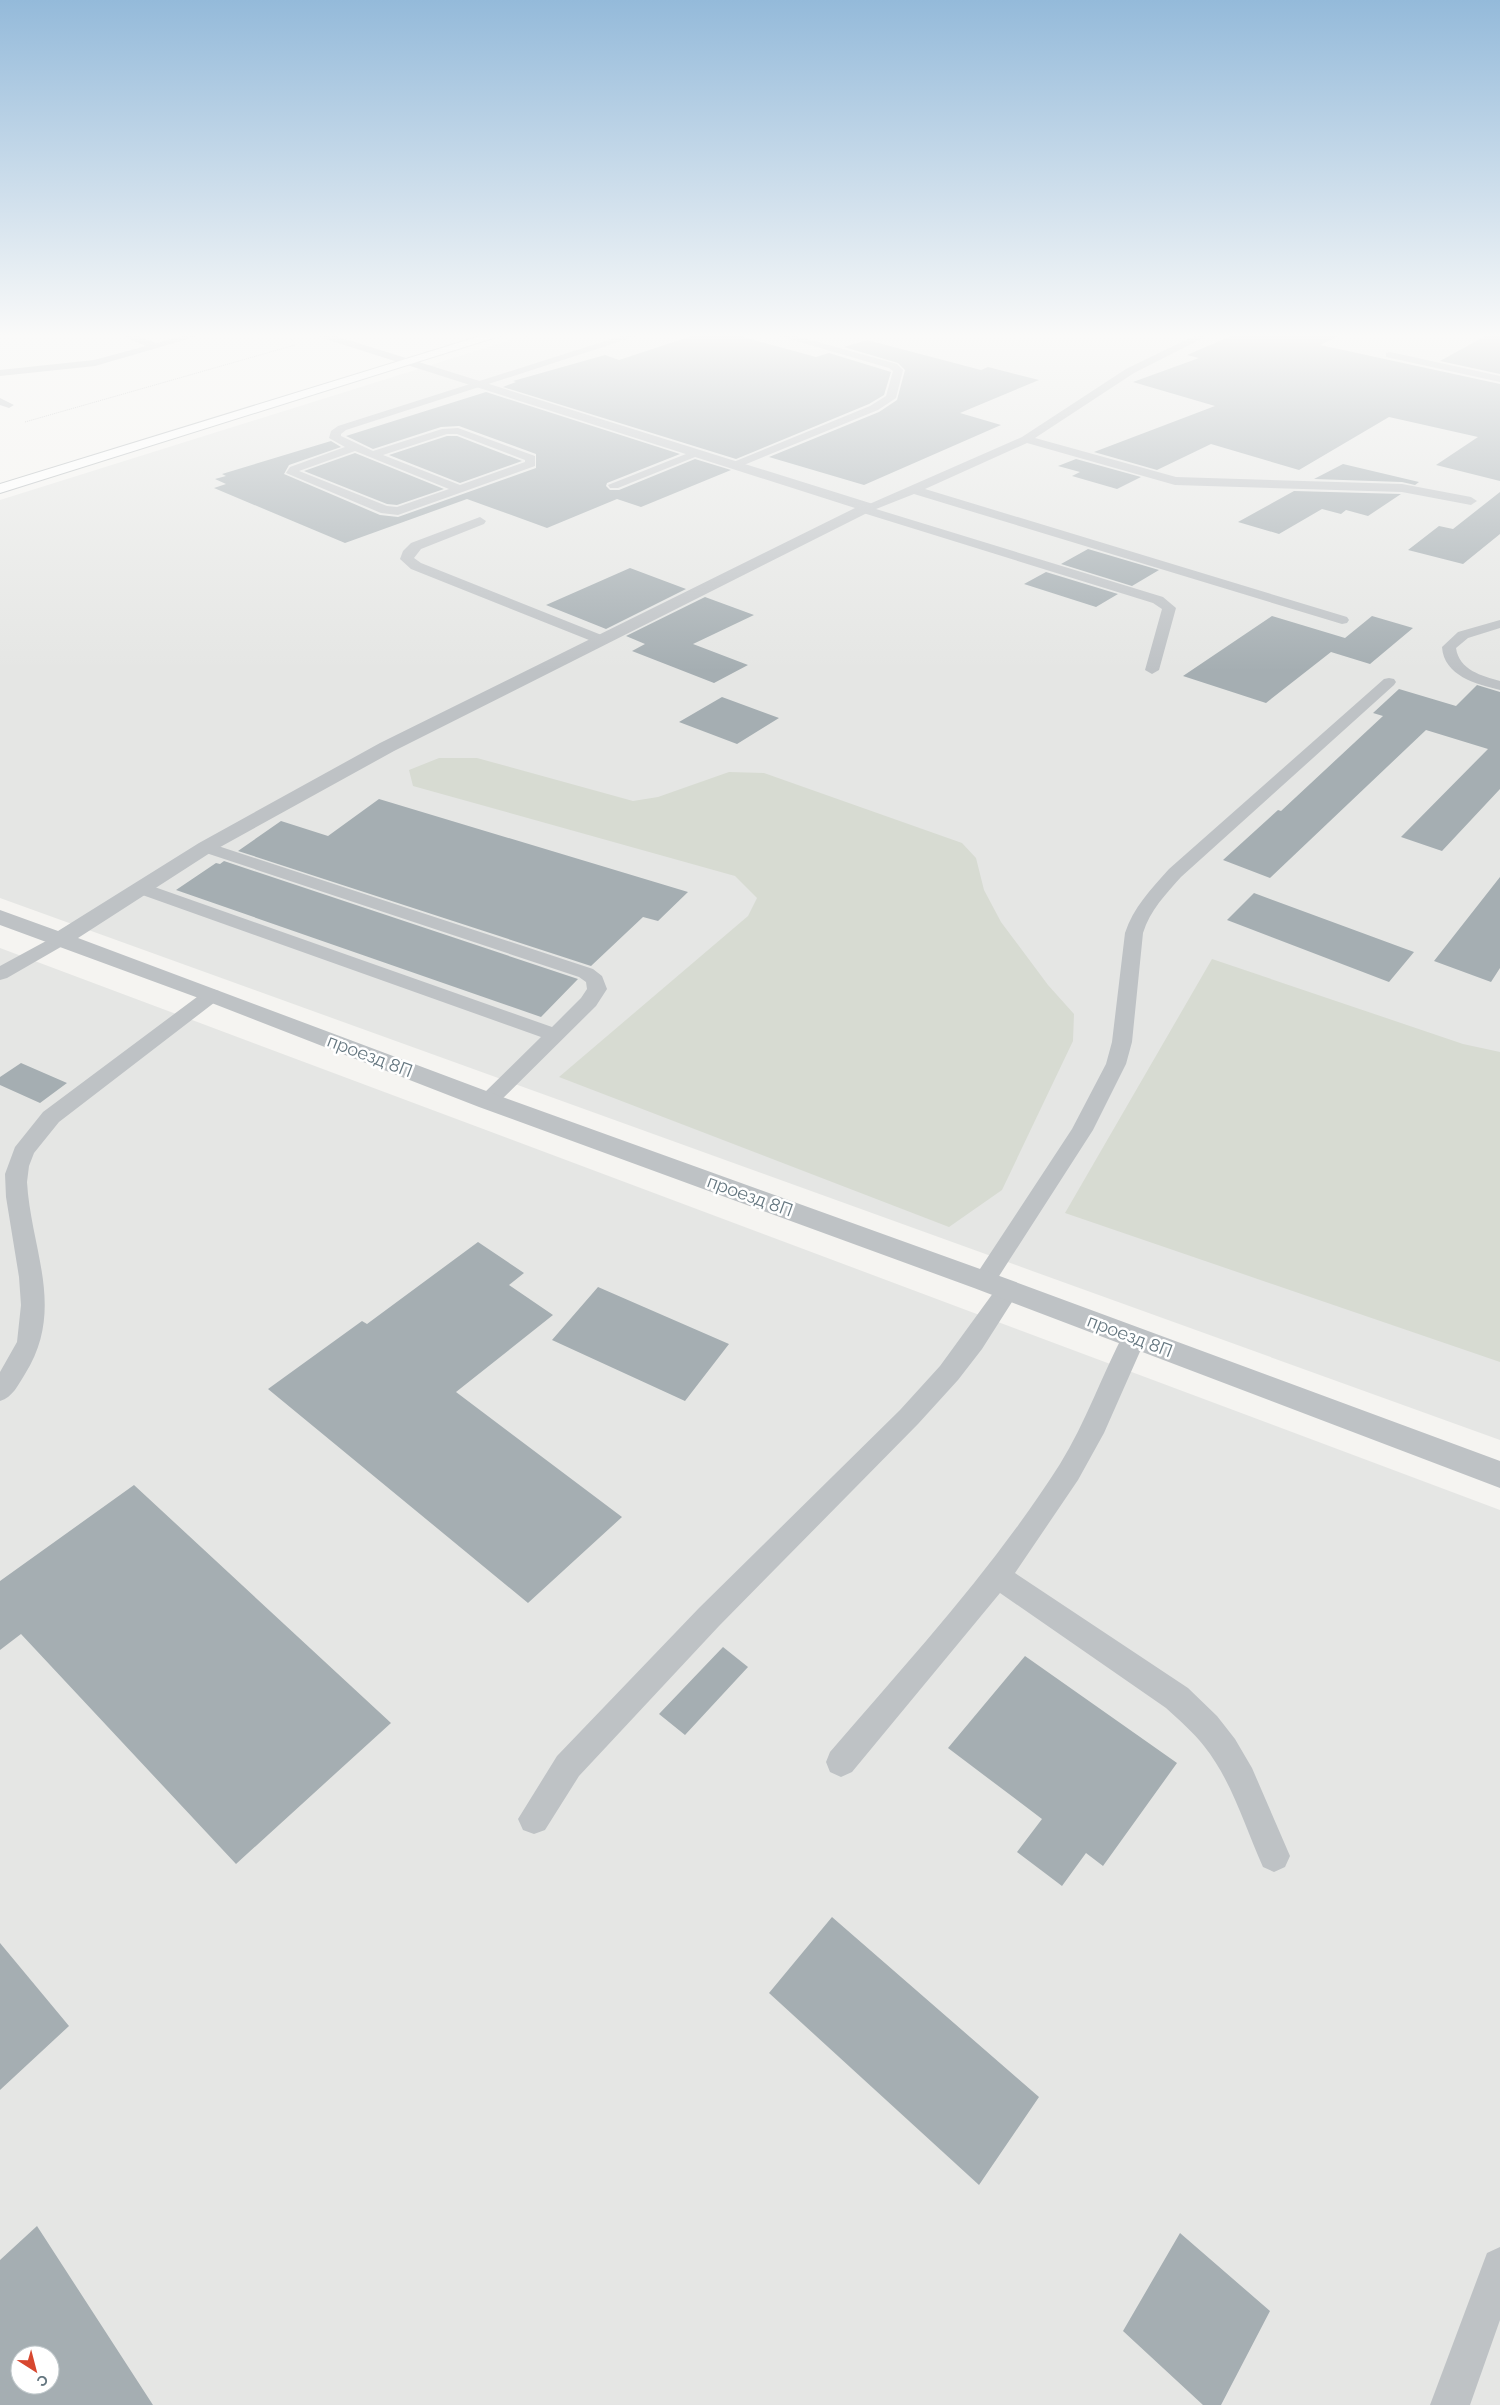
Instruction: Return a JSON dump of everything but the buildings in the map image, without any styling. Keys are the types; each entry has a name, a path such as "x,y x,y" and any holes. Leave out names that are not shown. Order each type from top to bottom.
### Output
{"main road":[{"path":"0,489 138,446"}],"street":[{"path":"674,446 866,508"},
{"path":"59,940 206,847 387,747 599,639 866,508"},
{"name":"проезд 8П","path":"0,917 212,995 488,1101 996,1286 1500,1475"}],"lane":[{"path":"350,446 460,489"},
{"path":"372,456 401,446"},
{"path":"353,448 294,469 292,473 385,510 398,510 530,464 531,458 499,446"},
{"path":"735,465 781,446"},
{"path":"866,508 914,490 1010,446"},
{"path":"1052,446 1175,481 1402,488 1471,501"},
{"path":"614,485 696,453"},
{"path":"914,490 1342,620"},
{"path":"866,508 1158,600 1169,608 1152,670"},
{"path":"480,521 416,546 408,554 407,559 416,566 599,639"},
{"path":"1500,624 1463,635 1449,647 1448,653 1451,661 1460,670 1500,686"},
{"path":"534,1820 568,1766 709,1618 909,1417 974,1342 996,1286 1116,1064 1122,1042 1134,933 1144,910 1175,874 1389,682"},
{"path":"206,847 586,972 595,980 597,989 589,1002 488,1101"},
{"path":"140,888 554,1035"},
{"path":"0,974 59,940"},
{"path":"0,1390 18,1367 30,1336 33,1309 31,1284 16,1189 19,1161 31,1138 58,1112 212,995"},
{"path":"840,1762 997,1576 1069,1472 1090,1433 1134,1338"},
{"path":"997,1576 1177,1698 1200,1720 1216,1738 1237,1771 1274,1856"},
{"path":"1450,2405 1500,2266"}],"shaded area":[{"path":"172,446 1500,446 1500,1440 0,898 0,500"},
{"path":"439,758 477,758 633,801 658,797 729,772 764,773 962,843 976,858 984,890 1001,922 1048,985 1074,1014 1073,1041 1002,1190 949,1227 559,1077 748,916 757,898 735,876 413,786 409,770"},
{"path":"0,948 1500,1510 1500,2405 0,2405"},
{"path":"1212,959 1463,1044 1500,1052 1500,1362 1065,1213"}]}
